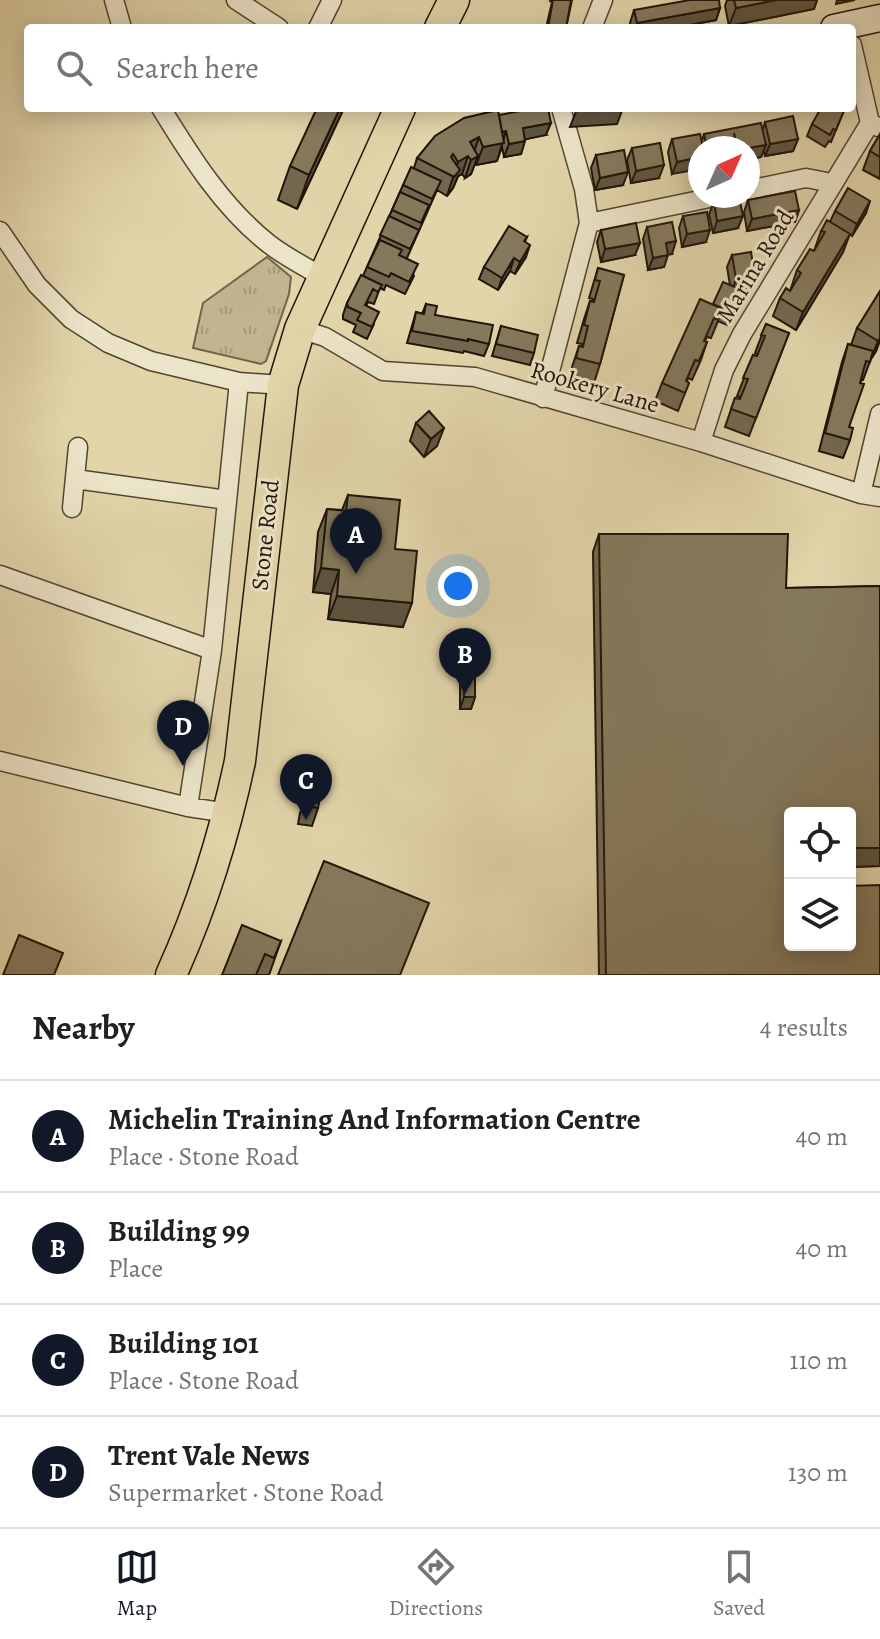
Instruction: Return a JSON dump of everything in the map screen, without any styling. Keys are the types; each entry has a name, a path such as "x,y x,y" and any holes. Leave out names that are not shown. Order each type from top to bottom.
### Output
{"highway":[{"path":"442,24 454,0"},
{"name":"Stone Road","path":"171,975 191,927 228,813 240,761 283,385 300,329 398,112"}],"main road":[{"path":"856,27 880,18"}],"street":[{"path":"114,0 121,24"},
{"path":"236,0 273,24"},
{"path":"320,24 332,0"},
{"path":"594,24 603,0"},
{"path":"856,64 875,126"},
{"path":"163,112 191,157 224,200 267,243 323,277"},
{"path":"543,398 589,223 584,189 562,112"},
{"name":"Marina Road","path":"701,442 724,370 742,334 832,183 875,126"},
{"path":"760,188 806,178 832,183"},
{"path":"589,223 688,202"},
{"path":"0,231 37,285 71,319 108,343 151,361 239,382 283,385"},
{"name":"Rookery Lane","path":"300,329 325,337 383,371 475,377 701,442 861,494 880,497"},
{"name":"Stone Road","path":"188,807 212,650 239,382"},
{"path":"861,494 880,414"},
{"path":"72,508 78,447"},
{"path":"75,479 227,500"},
{"path":"0,575 212,650"},
{"path":"0,761 188,807 228,813"}],"green space":[{"path":"267,257 291,277 289,294 266,361 261,364 193,348 203,303"}],"building":[{"path":"553,0 571,0 567,24 549,24"},
{"path":"690,0 719,0 720,8 637,23 634,10"},
{"path":"734,0 776,0 736,8"},
{"path":"315,112 338,112 309,175 290,166"},
{"path":"498,112 504,143 483,147 479,137 470,142 478,156 471,160 468,156 458,162 453,154 451,157 460,170 454,177 417,158 435,136 464,118"},
{"path":"549,112 551,123 523,128 525,141 509,144 506,131 502,132 499,115"},
{"path":"819,112 843,112 836,130 833,129 830,135 812,124"},
{"path":"793,116 798,139 770,144 765,122"},
{"path":"761,123 766,145 760,146 760,136 704,134"},
{"path":"880,134 880,157 870,151"},
{"path":"688,136 688,160 677,162 672,139"},
{"path":"660,143 664,165 636,171 632,148"},
{"path":"624,150 628,172 600,178 596,155"},
{"path":"411,167 441,181 432,199 403,185"},
{"path":"848,188 870,201 857,224 835,211"},
{"path":"795,191 799,210 752,219 750,208 760,208 760,198"},
{"path":"400,192 429,205 421,223 392,210"},
{"path":"715,208 741,208 743,216 717,221"},
{"path":"707,212 710,230 687,234 683,216"},
{"path":"389,216 419,230 410,249 380,235"},
{"path":"827,220 850,234 803,312 780,298 786,288 790,291 801,273 797,270 810,249 814,251 825,232 821,231"},
{"path":"672,222 676,241 666,243 668,255 653,258 647,227"},
{"path":"636,223 640,243 605,249 601,230"},
{"path":"509,226 527,237 524,241 530,245 520,262 514,258 502,278 484,267"},
{"path":"380,240 402,250 399,255 418,264 409,282 391,273 389,277 367,267"},
{"path":"751,252 755,276 736,279 732,255"},
{"path":"598,268 624,275 600,364 576,358 579,346 583,347 590,301 594,302 600,281 595,280"},
{"path":"361,275 382,285 378,292 373,289 365,305 379,312 372,327 357,320 361,313 348,307 347,303"},
{"path":"723,282 742,290 731,312 713,304"},
{"path":"880,291 880,338 878,341 857,328"},
{"path":"700,299 723,309 718,320 714,318 699,361 695,360 686,381 689,383 685,393 662,383"},
{"path":"426,304 437,306 435,315 493,325 489,344 412,331 416,312 424,314"},
{"path":"766,324 789,333 756,418 731,409 735,398 740,399 748,379 743,378 753,355 757,356"},
{"path":"501,326 538,335 534,353 496,344"},
{"path":"848,344 873,351 870,362 866,361 860,383 864,384 849,427 853,428 850,440 825,433"},
{"path":"429,411 444,428 431,439 416,423"},
{"path":"348,495 400,500 395,549 417,551 412,603 337,596 339,570 321,568 327,509 346,511"},
{"path":"599,534 788,534 786,588 880,586 880,848 856,848 856,807 784,807 784,951 856,951 856,886 880,885 880,975 606,975"},
{"path":"464,667 475,667 475,697 464,697"},
{"path":"307,795 320,797 318,808 305,806"},
{"path":"324,861 429,903 400,975 278,975"},
{"path":"242,925 281,941 274,958 265,954 256,975 222,975"},
{"path":"19,935 63,953 54,975 3,975"}],"place":[{"name":"Michelin Training And Information Centre","path":"356,574"},
{"name":"Building 99","path":"465,694"},
{"name":"Trent Vale News","path":"183,766"},
{"name":"Building 101","path":"306,820"}]}
